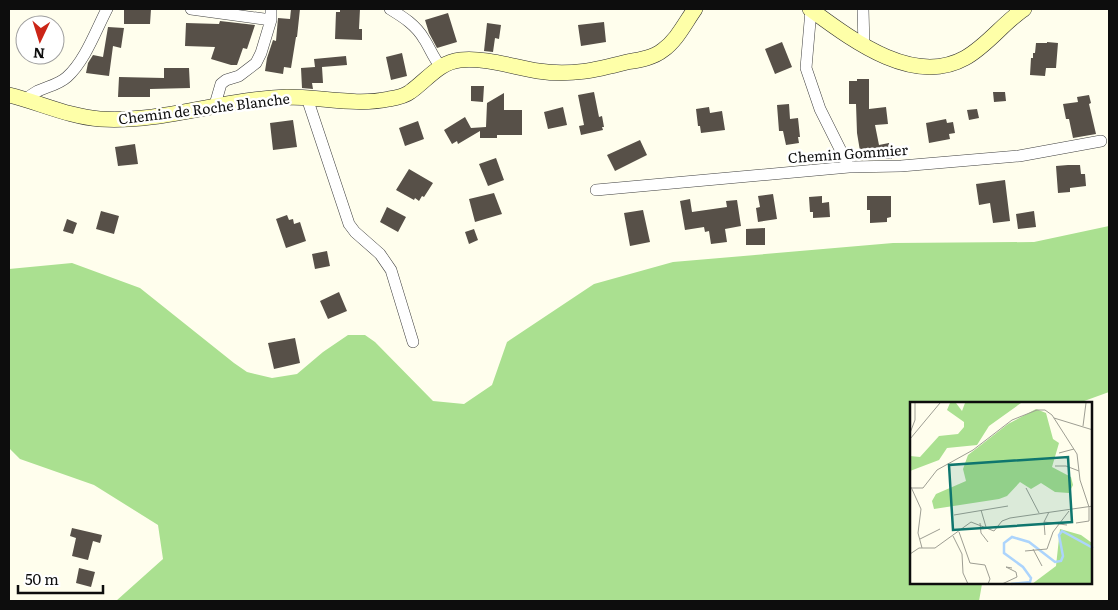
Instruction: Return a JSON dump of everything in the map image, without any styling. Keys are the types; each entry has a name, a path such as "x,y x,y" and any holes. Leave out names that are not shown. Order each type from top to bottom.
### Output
{"main road":[{"name":"Chemin de Roche Blanche","path":"9,95 66,112 98,119 125,120 150,118 255,100 287,97 360,101 388,100 409,93 447,62 461,59 555,73 584,72 648,58 661,52 673,42 695,9"},
{"path":"811,9 864,47 910,66 929,68 948,65 964,59 976,51 1012,17 1024,9"}],"street":[{"path":"26,100 32,93 66,78 78,64 107,9"},
{"path":"191,9 271,14 261,53 256,63 239,76 221,84 214,108"},
{"path":"390,9 412,24 419,32 440,67"},
{"path":"811,9 806,68 820,109 849,167"},
{"path":"863,9 864,47"},
{"path":"307,98 349,224 355,232 380,254 392,270 413,342"},
{"name":"Chemin Gommier","path":"596,190 849,167 901,166 1019,156 1101,141"}],"green space":[{"path":"1109,226 1109,392 1082,402 910,402 910,585 982,585 979,601 116,601 163,559 158,525 94,485 20,459 9,448 9,269 72,263 140,288 247,372 272,378 297,374 323,352 348,335 365,335 375,342 433,401 464,404 492,385 507,342 594,284 673,262 893,243 1034,242"}],"building":[{"path":"124,9 151,9 150,24 124,24"},
{"path":"291,9 300,9 291,68 284,67 283,74 265,71 273,40 276,41 278,18 290,19"},
{"path":"340,9 360,9 359,29 362,29 362,40 335,39 336,12 340,12"},
{"path":"448,13 457,42 437,48 425,20"},
{"path":"220,21 255,25 247,49 243,48 237,65 211,59 215,47 185,46 186,23 219,24"},
{"path":"604,22 606,42 581,46 578,25"},
{"path":"487,23 501,25 499,39 495,38 493,52 484,51"},
{"path":"108,27 124,28 121,48 113,46 109,76 86,73 88,63 93,55 103,57"},
{"path":"782,42 792,67 775,74 765,49"},
{"path":"1036,43 1058,43 1056,68 1046,68 1045,76 1030,75 1031,58 1033,58 1033,53 1035,53"},
{"path":"402,53 407,76 391,80 386,57"},
{"path":"346,56 347,65 322,67 323,83 312,83 313,89 302,88 301,68 315,67 314,59"},
{"path":"164,68 189,68 190,88 150,89 150,97 118,97 119,77 164,78"},
{"path":"857,79 869,79 869,109 886,107 888,124 875,125 879,145 889,143 892,159 883,159 882,153 861,157 857,133 856,104 849,104 849,81 857,81"},
{"path":"471,86 484,86 483,102 471,101"},
{"path":"594,92 599,117 602,116 604,127 602,127 603,130 581,135 579,126 584,125 578,95"},
{"path":"993,92 1005,92 1006,101 994,102"},
{"path":"504,93 504,110 522,110 522,135 497,135 497,138 480,138 480,131 458,144 457,141 452,144 444,130 465,117 471,128 486,127 487,103"},
{"path":"1089,95 1091,103 1089,104 1096,134 1073,138 1069,119 1066,119 1063,104 1078,102 1077,97"},
{"path":"789,104 790,119 798,118 800,137 798,137 799,143 786,145 783,131 779,131 777,105"},
{"path":"563,107 567,125 548,129 544,112"},
{"path":"709,107 710,113 722,111 725,130 701,133 700,126 698,126 696,109"},
{"path":"977,109 979,118 969,120 967,110"},
{"path":"946,119 947,123 953,122 955,133 949,134 950,139 929,143 926,123"},
{"path":"293,120 297,147 273,150 270,123"},
{"path":"418,121 424,139 405,146 399,128"},
{"path":"640,140 647,155 615,171 607,155"},
{"path":"135,144 138,164 118,166 115,147"},
{"path":"496,158 504,180 488,186 479,164"},
{"path":"1080,165 1081,174 1085,174 1086,186 1070,188 1070,192 1058,193 1056,166"},
{"path":"409,169 433,183 419,201 396,190"},
{"path":"1005,180 1010,221 993,223 990,203 979,205 976,184"},
{"path":"494,193 502,214 475,222 469,199"},
{"path":"773,194 777,219 758,222 756,208 760,207 758,196"},
{"path":"822,196 822,203 829,202 830,217 813,218 813,212 810,212 809,197"},
{"path":"867,196 891,196 891,217 887,218 887,222 870,223 870,210 867,210"},
{"path":"690,199 692,212 727,207 726,201 737,200 741,226 725,229 727,242 711,244 709,231 705,232 704,227 685,230 680,201"},
{"path":"387,207 406,217 398,232 380,222"},
{"path":"643,210 650,242 630,246 624,213"},
{"path":"101,211 119,216 114,234 96,229"},
{"path":"1034,211 1036,227 1018,229 1016,214"},
{"path":"287,215 289,220 293,219 294,224 300,222 306,241 286,248 276,219"},
{"path":"67,219 77,223 73,234 63,231"},
{"path":"765,228 765,245 746,245 746,229"},
{"path":"474,229 478,240 469,244 465,232"},
{"path":"327,251 330,266 315,269 312,254"},
{"path":"339,292 347,311 328,319 320,301"},
{"path":"295,338 300,363 274,369 268,343"},
{"path":"72,528 102,535 100,543 93,541 88,560 72,556 76,538 70,536"},
{"path":"79,568 95,572 91,587 76,583"}]}
